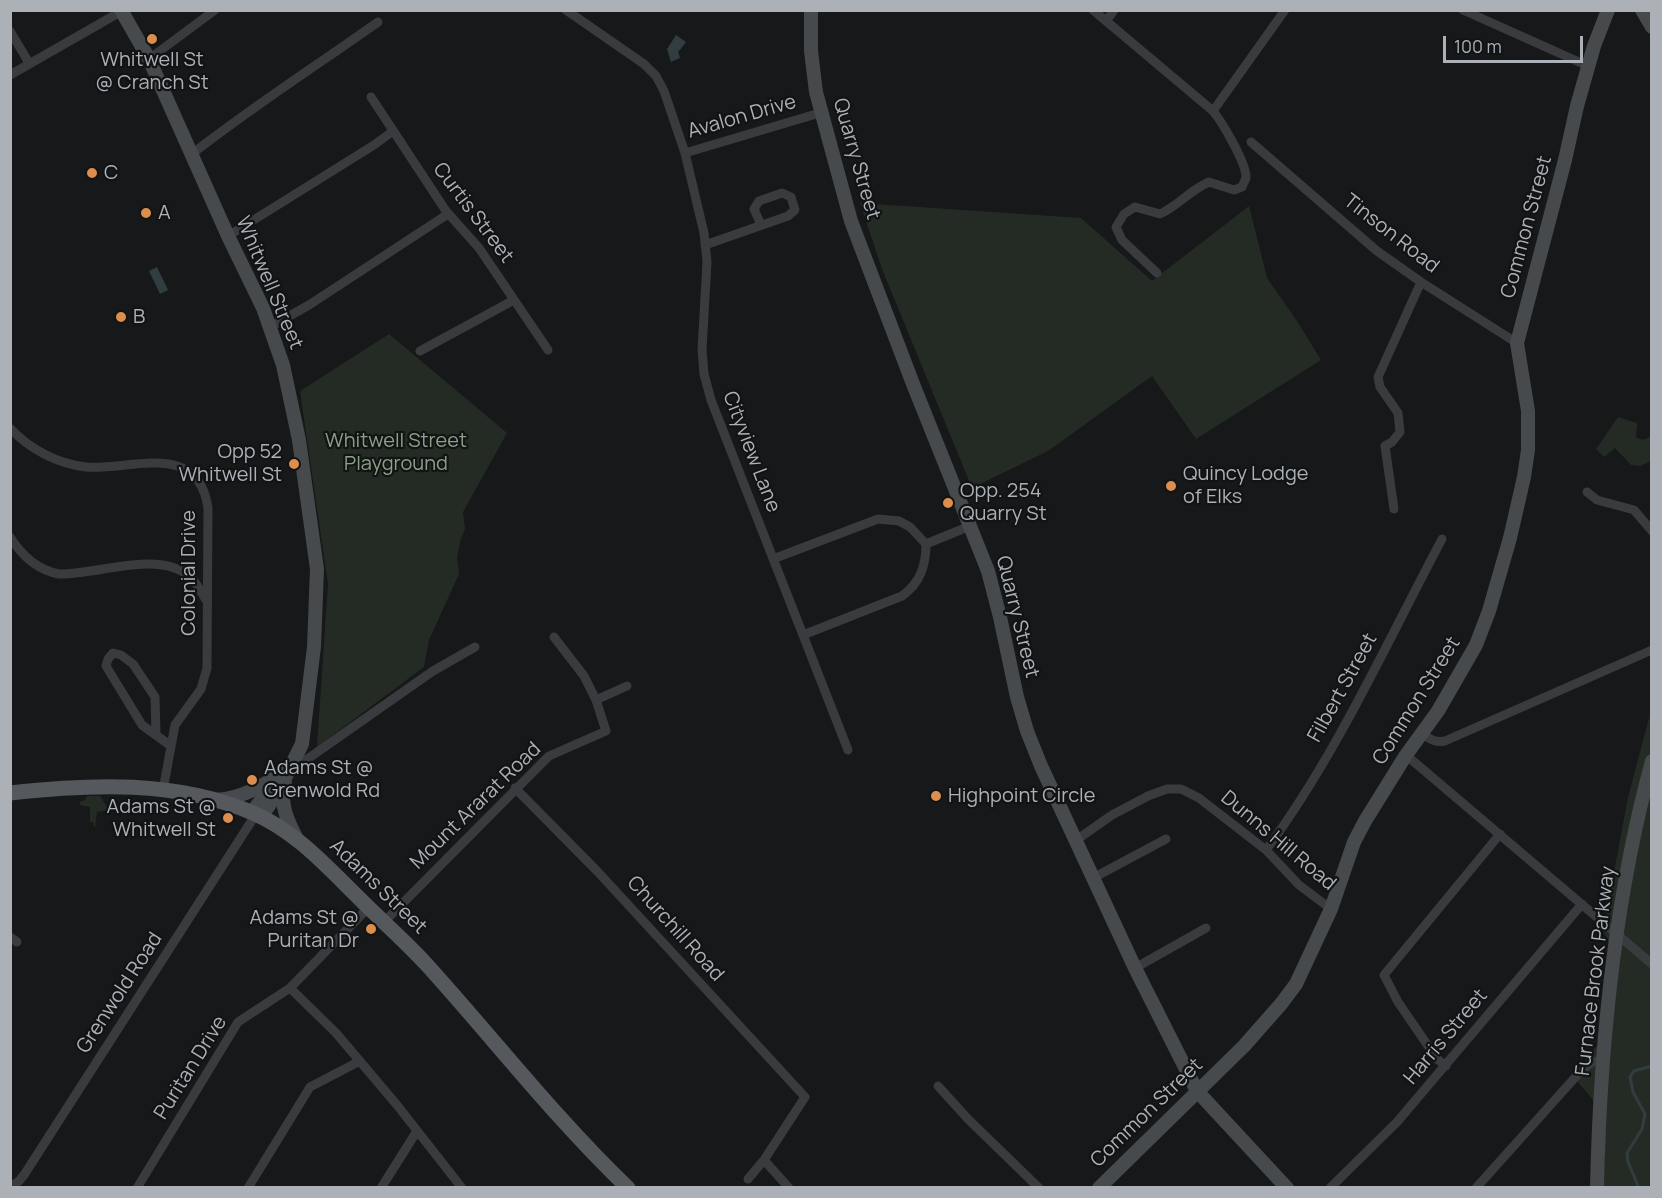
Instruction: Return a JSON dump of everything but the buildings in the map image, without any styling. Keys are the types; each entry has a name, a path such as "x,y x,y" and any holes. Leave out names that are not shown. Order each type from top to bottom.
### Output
{"main road":[{"name":"Adams Street","path":"10,793 97,786 163,790 214,801 256,814 298,841 384,922 434,973 573,1133 625,1186"}],"street":[{"path":"148,58 215,10"},
{"name":"Avalon Drive","path":"566,10 644,64 656,76 664,91 685,153 823,112"},
{"name":"Quarry Street","path":"811,10 811,51 816,92 852,221 988,571 1027,731 1075,841 1197,1091 1287,1188"},
{"path":"1093,10 1213,111 1224,123 1244,166 1246,178 1242,187 1234,190 1209,182 1197,187 1174,207 1160,214 1135,207 1124,214 1116,227 1122,240 1157,273"},
{"path":"1106,21 1114,10"},
{"path":"1213,111 1285,10"},
{"path":"1463,10 1588,66"},
{"name":"Common Street","path":"1099,1187 1244,1046 1296,984 1331,909 1354,842 1406,755 1457,680 1476,645 1490,610 1515,518 1528,450 1528,411 1517,343 1588,66 1608,10"},
{"path":"1642,10 1652,27"},
{"path":"10,75 121,11"},
{"name":"Whitwell Street","path":"121,11 148,58 253,286 283,365 299,440 317,569 314,646 307,714 303,739 293,763 270,787 256,814"},
{"path":"192,154 249,110 378,22"},
{"path":"10,30 29,63"},
{"name":"Curtis Street","path":"371,97 448,214 479,248 548,350"},
{"path":"228,236 393,131"},
{"name":"Tinson Road","path":"1251,142 1377,251 1517,343"},
{"name":"Cityview Lane","path":"685,153 704,232 707,262 702,350 704,374 711,400 848,750"},
{"path":"270,327 309,305 448,214"},
{"path":"705,245 761,225"},
{"path":"1394,509 1385,446 1400,432 1398,413 1380,387 1378,376 1421,282"},
{"path":"420,351 514,300"},
{"name":"Colonial Drive","path":"10,428 14,439 55,459 78,466 98,467 158,462 178,467 191,475 202,488 208,508 205,677 197,695 176,725 163,790"},
{"path":"1587,492 1597,500 1634,510 1652,531"},
{"path":"773,559 878,519 898,521 910,527 926,544"},
{"path":"926,544 970,526"},
{"path":"10,537 33,564 48,572 59,574 149,564 170,566 192,579 206,600"},
{"name":"Filbert Street","path":"1266,850 1314,779 1371,676 1442,539"},
{"path":"803,635 902,596 912,588 923,567 926,544"},
{"path":"554,637 584,676 596,700 627,686"},
{"path":"214,801 250,792 266,784 293,763 306,760 433,670 475,647"},
{"path":"1422,734 1432,741 1445,741 1652,650"},
{"path":"156,734 155,697 133,664 121,655 113,654 106,666 142,725 171,746"},
{"name":"Mount Ararat Road","path":"384,922 549,756 606,731 596,700"},
{"path":"1406,755 1652,964"},
{"name":"Furnace Brook Parkway","path":"1597,1188 1602,1060 1617,933 1627,872 1652,761"},
{"path":"293,763 283,793 283,801 288,822 298,841"},
{"name":"Churchill Road","path":"515,789 598,872 805,1097 764,1160"},
{"name":"Dunns Hill Road","path":"1075,841 1112,815 1148,796 1167,789 1181,789 1199,798 1266,850 1299,885 1331,909"},
{"name":"Grenwold Road","path":"10,1187 20,1181 24,1175 256,814"},
{"path":"1446,1066 1437,1059 1398,1002 1384,975 1500,834"},
{"path":"1094,878 1166,839"},
{"name":"Harris Street","path":"1330,1188 1397,1122 1582,904"},
{"name":"Puritan Drive","path":"137,1188 238,1022 290,988 369,908"},
{"path":"1135,968 1206,928"},
{"path":"290,988 336,1033 448,1167 462,1188"},
{"path":"1476,1188 1580,1072 1592,1062 1602,1060"},
{"path":"248,1188 310,1087 360,1061"},
{"path":"938,1086 968,1119 1039,1188"},
{"path":"381,1188 417,1131"},
{"path":"748,1179 764,1160 789,1188"}],"green space":[{"path":"860,203 1081,218 1152,281 1249,206 1267,278 1321,360 1196,439 1152,376 1048,451 972,488 882,269"},
{"name":"Whitwell Street Playground","path":"389,334 507,433 463,512 465,529 457,557 459,574 429,640 424,667 317,747 328,584 300,391"},
{"path":"1618,417 1637,423 1636,437 1644,439 1651,435 1651,461 1640,466 1631,465 1615,448 1604,457 1596,449"},
{"path":"1651,711 1651,1187 1604,1187 1605,1114 1577,1081 1588,1056 1601,1041 1611,946 1603,931 1628,797"},
{"path":"87,796 100,796 109,810 97,812 95,827 93,822 90,822 90,807 80,805 80,802"}],"shaded area":[{"path":"676,35 686,42 678,51 680,58 671,62 667,49"},
{"path":"157,267 168,290 160,294 149,271"}],"waterway":[{"path":"1639,1188 1628,1162 1627,1153 1642,1129 1645,1114 1633,1092 1630,1077 1634,1071 1652,1066"}],"place":[{"name":"Whitwell St @ Cranch St","path":"152,39"},
{"name":"C","path":"92,173"},
{"name":"A","path":"146,213"},
{"name":"B","path":"121,317"},
{"name":"Opp 52 Whitwell St","path":"294,464"},
{"name":"Quincy Lodge of Elks","path":"1171,486"},
{"name":"Opp. 254 Quarry St","path":"948,503"},
{"name":"Adams St @ Grenwold Rd","path":"252,780"},
{"name":"Highpoint Circle","path":"936,796"},
{"name":"Adams St @ Whitwell St","path":"228,818"},
{"name":"Adams St @ Puritan Dr","path":"371,929"}]}
